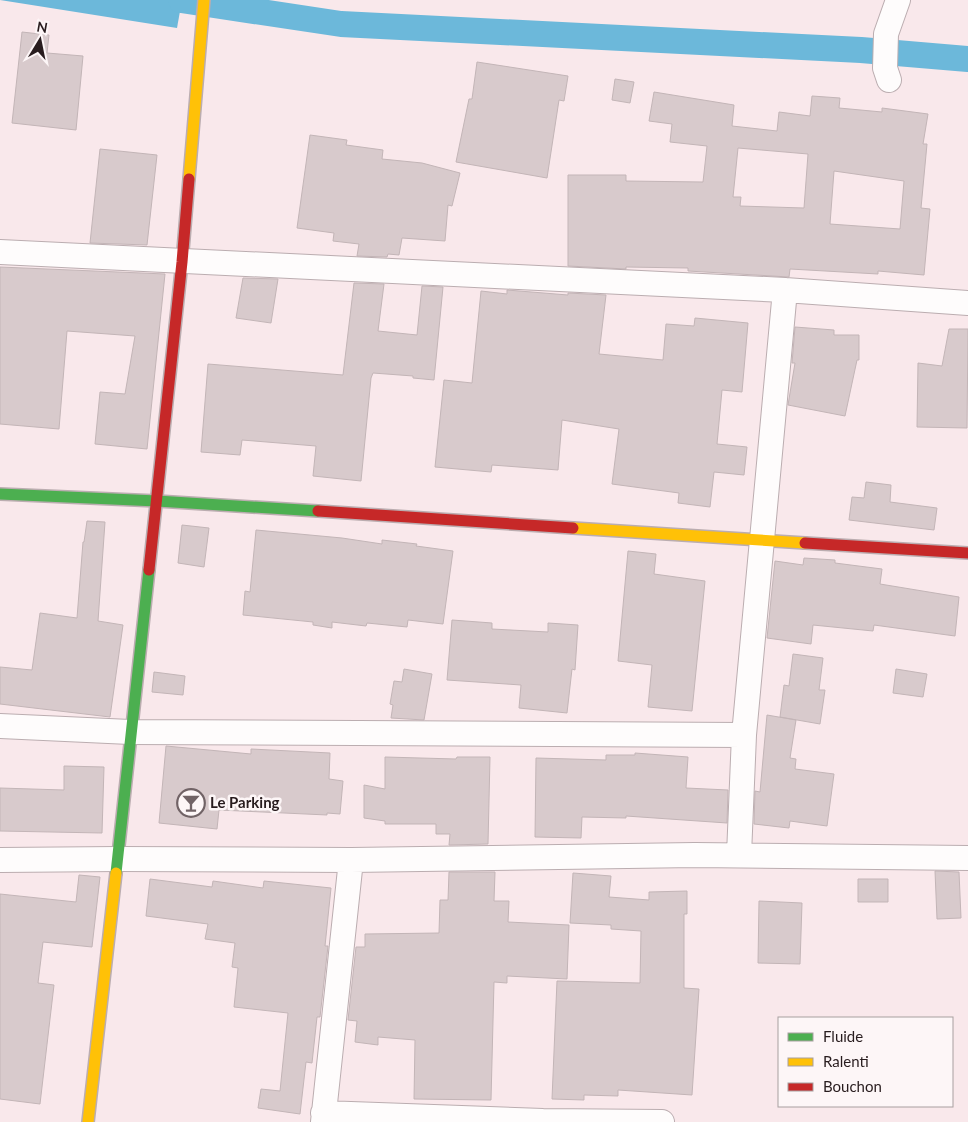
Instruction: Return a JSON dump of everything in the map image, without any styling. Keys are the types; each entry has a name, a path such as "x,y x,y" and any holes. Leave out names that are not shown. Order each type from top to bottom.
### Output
{"street":[{"path":"88,1122 118,859 130,732 158,501 182,262 204,0"},
{"path":"889,80 886,68 886,34 898,0"},
{"path":"0,252 785,290 968,303"},
{"path":"739,856 744,735 785,290"},
{"path":"0,494 158,501 968,553"},
{"path":"0,726 130,732 744,735"},
{"path":"0,860 351,860 695,855 968,858"},
{"path":"351,860 323,1118 662,1122"}],"water":[{"path":"0,0 182,0 177,28"}],"building":[{"path":"22,32 49,35 47,53 83,56 76,130 12,123"},
{"path":"477,62 568,76 564,101 559,100 547,178 456,162 469,99 472,99"},
{"path":"615,79 634,82 630,103 612,100"},
{"path":"654,92 734,105 732,126 777,131 779,112 810,116 812,96 840,98 839,108 882,112 882,108 928,114 923,144 927,144 921,208 930,209 924,275 878,271 878,274 790,269 789,277 688,271 688,268 626,267 626,269 568,266 568,175 626,175 626,181 703,182 707,146 670,142 672,124 649,121","holes":["738,148 808,154 804,208 740,206 741,197 733,197","834,171 904,181 900,229 830,224"]},
{"path":"310,135 347,140 346,145 383,150 382,159 422,163 460,173 452,206 448,205 445,241 402,238 399,255 388,254 387,257 357,256 359,244 333,241 334,233 297,228"},
{"path":"100,149 157,155 147,245 90,243"},
{"path":"0,267 165,274 147,449 95,444 100,392 125,394 135,336 67,331 59,429 0,424"},
{"path":"243,278 278,279 271,323 236,318"},
{"path":"354,283 384,284 378,331 417,335 422,286 443,287 434,380 413,378 413,376 373,373 361,481 313,476 316,446 242,440 240,455 201,452 208,364 343,375"},
{"path":"507,290 568,295 568,293 606,295 599,354 663,360 666,324 694,326 695,318 748,323 742,392 722,390 717,444 747,447 744,475 714,472 710,507 678,503 679,493 612,484 619,429 562,420 558,470 492,465 491,472 435,467 444,380 472,383 481,291 507,294"},
{"path":"795,327 834,330 834,335 859,335 859,360 857,360 845,416 788,405 795,363 792,363"},
{"path":"949,329 968,329 967,428 917,427 918,363 942,366"},
{"path":"866,482 891,485 890,502 937,508 934,530 849,520 852,497 864,498"},
{"path":"87,521 105,522 98,621 123,625 110,717 0,704 0,667 32,670 40,613 77,618 83,542"},
{"path":"182,525 209,528 204,567 178,563"},
{"path":"256,530 342,538 382,544 382,540 453,551 443,624 408,620 407,627 367,623 366,626 332,622 332,628 313,625 313,622 243,615 245,591 250,592"},
{"path":"628,551 656,554 654,574 705,581 692,711 648,707 652,665 618,661"},
{"path":"804,558 835,560 835,563 882,569 880,584 959,597 955,636 874,625 873,631 813,625 811,644 767,638 775,561 803,565"},
{"path":"452,620 492,623 492,629 548,632 548,623 578,625 575,670 572,669 567,713 519,708 521,685 447,680"},
{"path":"793,654 823,658 819,690 825,690 820,724 780,717 784,685 789,686"},
{"path":"404,669 432,674 424,720 391,718 393,705 390,704 394,681 402,682"},
{"path":"896,669 927,674 923,697 893,693"},
{"path":"154,672 185,676 183,695 152,692"},
{"path":"767,715 796,720 790,758 796,759 795,769 834,774 827,826 790,821 789,828 754,824 755,791 760,792"},
{"path":"166,746 251,754 251,749 330,753 329,779 343,781 340,814 219,810 217,829 159,823"},
{"path":"635,753 688,757 686,788 728,790 727,823 626,816 626,818 582,817 581,838 535,837 536,758 606,760 606,755 635,755"},
{"path":"385,757 456,759 457,757 490,757 488,844 449,845 450,834 436,834 436,824 385,824 385,821 364,818 364,785 385,789"},
{"path":"64,766 104,767 102,833 0,831 0,788 64,790"},
{"path":"935,871 959,872 961,918 937,919"},
{"path":"449,872 495,872 494,901 509,901 508,922 569,925 567,979 507,976 507,983 494,982 491,1100 414,1099 415,1040 378,1037 378,1045 355,1042 357,1021 348,1020 356,947 365,947 365,934 439,933 440,900 448,900"},
{"path":"573,873 611,876 609,897 649,900 649,892 687,891 687,914 684,914 684,988 699,989 692,1095 618,1090 618,1096 584,1095 584,1100 552,1099 557,981 640,983 641,931 611,929 611,925 570,923"},
{"path":"79,875 100,877 92,947 43,942 38,983 54,985 40,1104 0,1099 0,894 76,902"},
{"path":"150,879 212,887 213,881 263,888 264,881 331,888 325,946 328,946 320,1017 317,1017 312,1063 306,1062 300,1114 258,1108 261,1089 280,1091 288,1013 234,1007 238,968 232,967 235,943 205,939 208,924 146,916"},
{"path":"858,879 888,879 888,902 858,902"},
{"path":"759,901 802,903 800,964 758,963"}],"waterway":[{"path":"181,0 341,24 861,50 968,59"}],"traffic: fast":[{"path":"0,494 318,511"},
{"path":"116,873 149,570"}],"traffic: slow":[{"path":"189,179 204,0"},
{"path":"573,528 805,543"},
{"path":"88,1122 116,873"}],"traffic: jam":[{"path":"149,570 189,179"},
{"path":"318,511 573,528"},
{"path":"805,543 968,553"}],"place":[{"name":"Le Parking","path":"191,803"}]}
